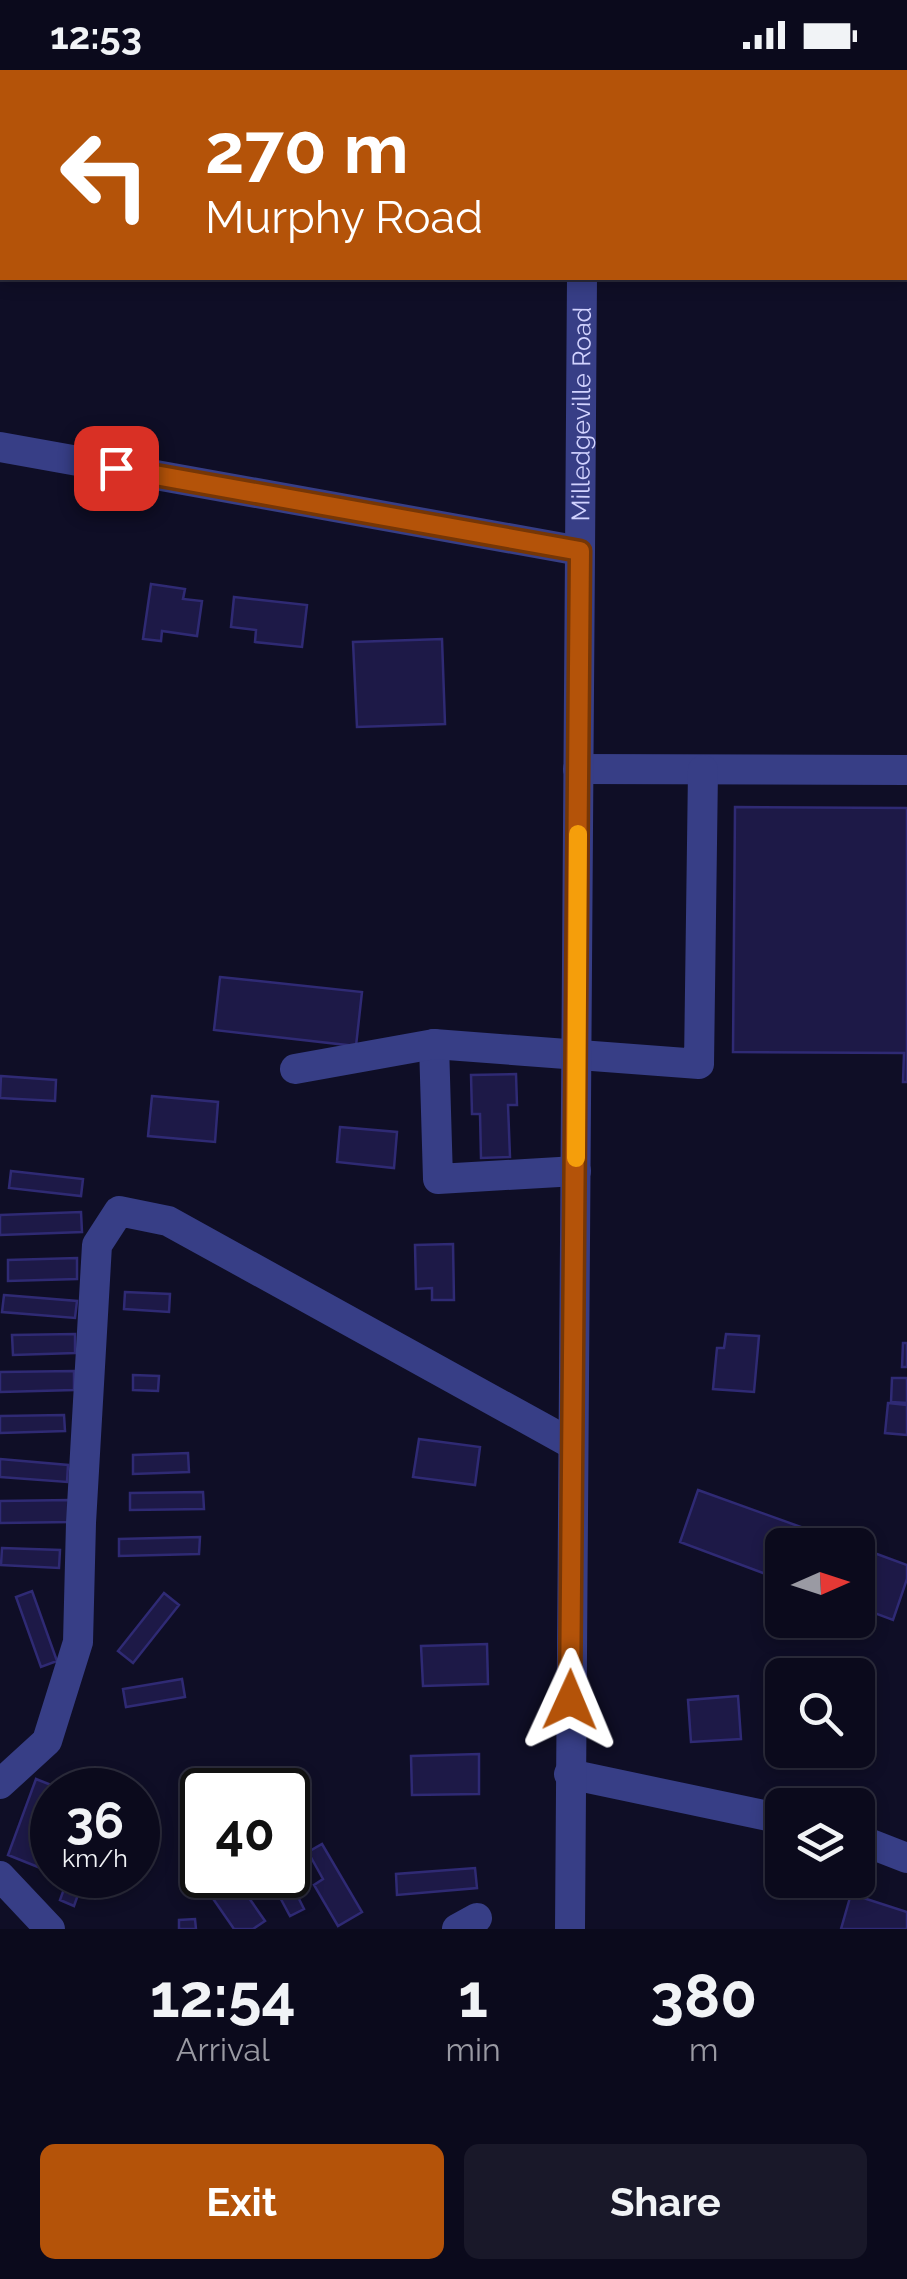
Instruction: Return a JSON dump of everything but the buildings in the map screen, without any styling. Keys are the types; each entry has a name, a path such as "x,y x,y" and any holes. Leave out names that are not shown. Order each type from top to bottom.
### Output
{"street":[{"name":"Milledgeville Road","path":"570,1929 582,280"},
{"path":"0,447 580,551"},
{"path":"578,769 907,770"},
{"path":"295,1069 434,1044 700,1064 703,770"},
{"path":"434,1044 438,1179 576,1171"},
{"path":"0,1784 46,1741 78,1642 98,1245 118,1211 168,1221 572,1444"},
{"path":"569,1774 765,1815"},
{"path":"875,1845 907,1858"},
{"path":"0,1876 50,1929"}],"slow traffic":[{"path":"576,1158 578,834"}],"route":[{"path":"116,468 580,551 570,1700"}]}
